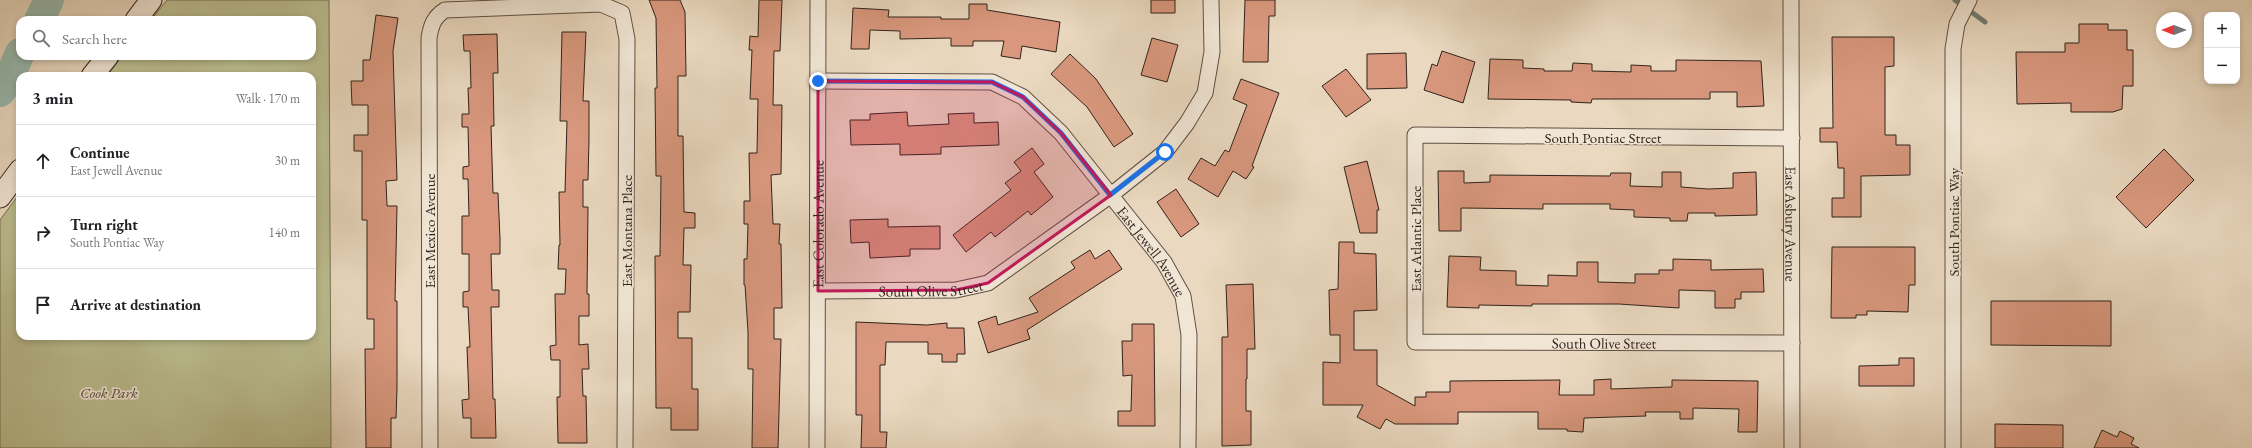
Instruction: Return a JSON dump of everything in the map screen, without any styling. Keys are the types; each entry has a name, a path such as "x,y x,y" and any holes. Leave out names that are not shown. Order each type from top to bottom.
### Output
{"street":[{"path":"139,16 151,0"},
{"name":"East Colorado Avenue","path":"817,448 818,0"},
{"name":"East Jewell Avenue","path":"1188,448 1190,335 1183,296 1164,262 1110,195 1165,152 1187,124 1205,94 1212,52 1211,0"},
{"name":"East Asbury Avenue","path":"1791,0 1792,448"},
{"name":"South Pontiac Way","path":"1953,448 1953,48 1957,24 1969,0"},
{"name":"East Mexico Avenue","path":"430,448 428,38 430,26 436,16 446,10 455,9 601,4 622,14"},
{"name":"East Montana Place","path":"622,14 627,39 624,448"},
{"path":"95,72 105,60"},
{"path":"818,81 992,82 1023,97 1056,128 1110,195"},
{"name":"South Pontiac Street","path":"1415,136 1792,138"},
{"name":"East Atlantic Place","path":"1415,136 1415,342"},
{"path":"0,197 16,175"},
{"name":"South Olive Street","path":"818,291 956,290 988,283 1110,195"},
{"name":"South Olive Street","path":"1415,342 1792,343"}],"highlighted area":[{"path":"818,81 992,82 1023,97 1061,133 1111,195 988,283 956,290 818,291"}],"green space":[{"name":"Cook Park","path":"167,0 329,0 331,448 0,448 0,220 16,198 16,340 316,340 316,72 110,72 119,60 316,60 316,16 154,16"}],"building":[{"path":"649,0 680,0 685,12 686,76 678,76 678,136 683,136 684,212 695,213 695,228 684,228 683,265 691,265 690,312 678,312 678,338 692,338 692,389 698,389 698,430 671,430 671,408 656,408 655,256 660,256 661,176 656,176 656,18"},
{"path":"759,0 782,0 780,51 774,51 773,105 782,105 781,174 771,175 773,224 780,224 779,244 781,244 782,308 774,308 774,339 781,339 778,448 752,448 753,369 748,369 748,332 744,285 744,259 747,259 748,224 744,224 744,201 750,201 749,153 757,153 758,99 750,99 752,50 749,50 750,36 758,37"},
{"path":"1151,0 1175,0 1175,13 1151,13"},
{"path":"1245,0 1275,0 1275,16 1269,16 1268,62 1243,62"},
{"path":"969,4 987,4 987,10 1060,22 1056,52 1022,46 1020,59 1001,56 1004,41 973,41 973,46 951,46 951,38 900,39 900,31 870,30 869,49 851,49 853,8 889,10 888,17 941,17 941,19 969,19"},
{"path":"376,15 398,18 393,51 397,180 386,181 387,206 397,206 395,301 397,301 397,388 396,418 391,418 391,448 366,448 365,349 374,349 374,319 367,319 367,220 362,220 362,151 354,151 354,135 368,135 368,105 352,105 351,81 363,81 363,60 370,60"},
{"path":"2079,24 2108,24 2108,30 2127,30 2127,50 2133,50 2133,86 2123,86 2122,109 2113,112 2071,112 2071,103 2017,104 2016,52 2065,52 2065,43 2079,43"},
{"path":"562,32 586,32 583,101 589,101 589,140 588,180 583,180 583,207 588,207 587,294 589,294 589,316 579,316 579,345 588,344 589,369 582,369 583,396 586,396 587,443 558,443 557,397 560,397 560,360 551,360 550,346 556,345 555,294 565,294 566,269 558,269 560,245 559,192 565,192 567,121 560,121"},
{"path":"497,34 498,73 493,73 494,126 491,126 493,193 498,193 500,239 500,254 491,254 492,290 499,290 499,307 491,307 493,399 495,399 496,438 471,438 471,418 463,418 462,400 469,399 467,347 470,347 468,307 463,307 463,292 469,291 469,254 462,254 462,216 469,216 468,179 463,179 463,167 469,166 468,127 462,127 462,114 469,114 468,88 471,88 470,51 464,51 463,35"},
{"path":"1832,37 1894,37 1894,66 1885,67 1885,135 1896,135 1896,145 1910,145 1910,175 1861,176 1861,217 1832,217 1832,198 1844,198 1844,168 1838,168 1837,142 1820,142 1820,128 1833,128"},
{"path":"1152,38 1178,45 1167,82 1141,75"},
{"path":"1442,51 1475,62 1463,103 1424,90 1432,64 1437,66"},
{"path":"1406,53 1407,88 1367,89 1367,54"},
{"path":"1070,54 1096,79 1133,134 1114,147 1087,107 1051,74"},
{"path":"1490,59 1523,60 1523,68 1544,69 1544,71 1572,71 1573,63 1592,64 1592,71 1631,72 1631,65 1651,66 1651,71 1676,71 1676,60 1761,61 1764,106 1737,107 1737,92 1710,92 1710,99 1592,99 1591,103 1571,102 1571,100 1488,99"},
{"path":"1346,69 1371,100 1346,117 1322,86"},
{"path":"1241,79 1279,93 1252,166 1254,167 1246,179 1233,171 1218,197 1188,179 1201,158 1215,166 1225,150 1229,152 1247,105 1233,99"},
{"path":"907,112 908,126 949,124 948,114 974,113 974,123 998,122 999,145 941,147 941,154 900,155 900,144 851,145 850,120 870,120 870,114"},
{"path":"1032,148 1044,164 1034,172 1053,197 1031,215 1028,211 995,237 991,232 966,252 953,235 1011,190 1005,183 1021,171 1014,162"},
{"path":"2164,149 2194,180 2146,228 2116,197"},
{"path":"1367,161 1379,210 1377,210 1377,233 1360,233 1344,167"},
{"path":"1438,171 1464,171 1464,183 1490,182 1490,175 1610,176 1611,173 1631,173 1630,186 1662,187 1662,172 1681,172 1681,187 1708,189 1733,188 1733,173 1756,172 1757,215 1715,216 1715,213 1688,213 1687,221 1670,221 1670,218 1634,217 1634,210 1610,209 1610,204 1543,204 1543,209 1461,208 1461,231 1439,231"},
{"path":"1176,189 1199,224 1181,237 1157,202"},
{"path":"888,219 888,227 940,226 940,249 910,249 910,256 870,258 869,242 851,243 850,220"},
{"path":"1339,242 1354,242 1354,253 1376,254 1377,310 1354,311 1354,350 1377,350 1377,385 1415,406 1415,397 1426,397 1426,392 1450,392 1450,381 1560,380 1559,395 1594,395 1594,380 1611,379 1611,389 1672,387 1672,380 1758,381 1757,432 1738,432 1739,409 1693,408 1693,419 1680,419 1680,412 1645,412 1646,416 1584,418 1583,432 1567,431 1567,429 1538,429 1538,412 1458,412 1458,424 1395,424 1386,419 1380,429 1357,417 1363,405 1323,405 1323,362 1340,363 1340,335 1330,335 1329,290 1338,289"},
{"path":"1832,247 1915,247 1915,285 1909,285 1908,312 1867,311 1867,315 1856,315 1856,318 1831,318"},
{"path":"1090,250 1095,259 1109,250 1122,269 1027,330 1030,339 988,353 978,322 996,316 998,325 1038,312 1029,298 1075,268 1071,262"},
{"path":"1449,256 1481,257 1480,270 1516,271 1516,285 1548,286 1548,275 1577,276 1577,262 1598,262 1598,282 1635,283 1635,274 1659,274 1659,270 1673,270 1673,259 1711,260 1711,270 1763,269 1764,292 1741,292 1741,299 1735,299 1735,308 1715,308 1715,291 1679,290 1679,308 1619,304 1532,304 1532,306 1479,305 1479,308 1447,307"},
{"path":"1253,284 1255,349 1247,349 1246,379 1246,411 1251,411 1251,445 1222,446 1222,337 1228,337 1226,285"},
{"path":"1991,301 2111,301 2111,346 1991,345"},
{"path":"856,322 927,325 947,323 947,328 964,328 965,354 957,354 957,362 942,362 942,354 928,354 928,342 886,342 885,365 880,365 880,432 887,432 886,448 861,448 862,415 856,415"},
{"path":"1132,324 1154,324 1155,426 1118,426 1118,411 1131,411 1132,375 1123,376 1122,341 1132,341"},
{"path":"1899,358 1914,358 1914,386 1859,386 1859,366 1899,365"},
{"path":"1995,424 2063,425 2063,448 1995,448"},
{"path":"2102,430 2117,437 2120,431 2134,438 2131,444 2139,448 2094,448"}],"waterway":[{"path":"41,16 49,0"},
{"path":"1955,0 1985,22"},
{"path":"0,92 7,83 17,60"}],"route":[{"path":"818,81 992,82 1023,97 1061,133 1110,195 1165,152"}]}
